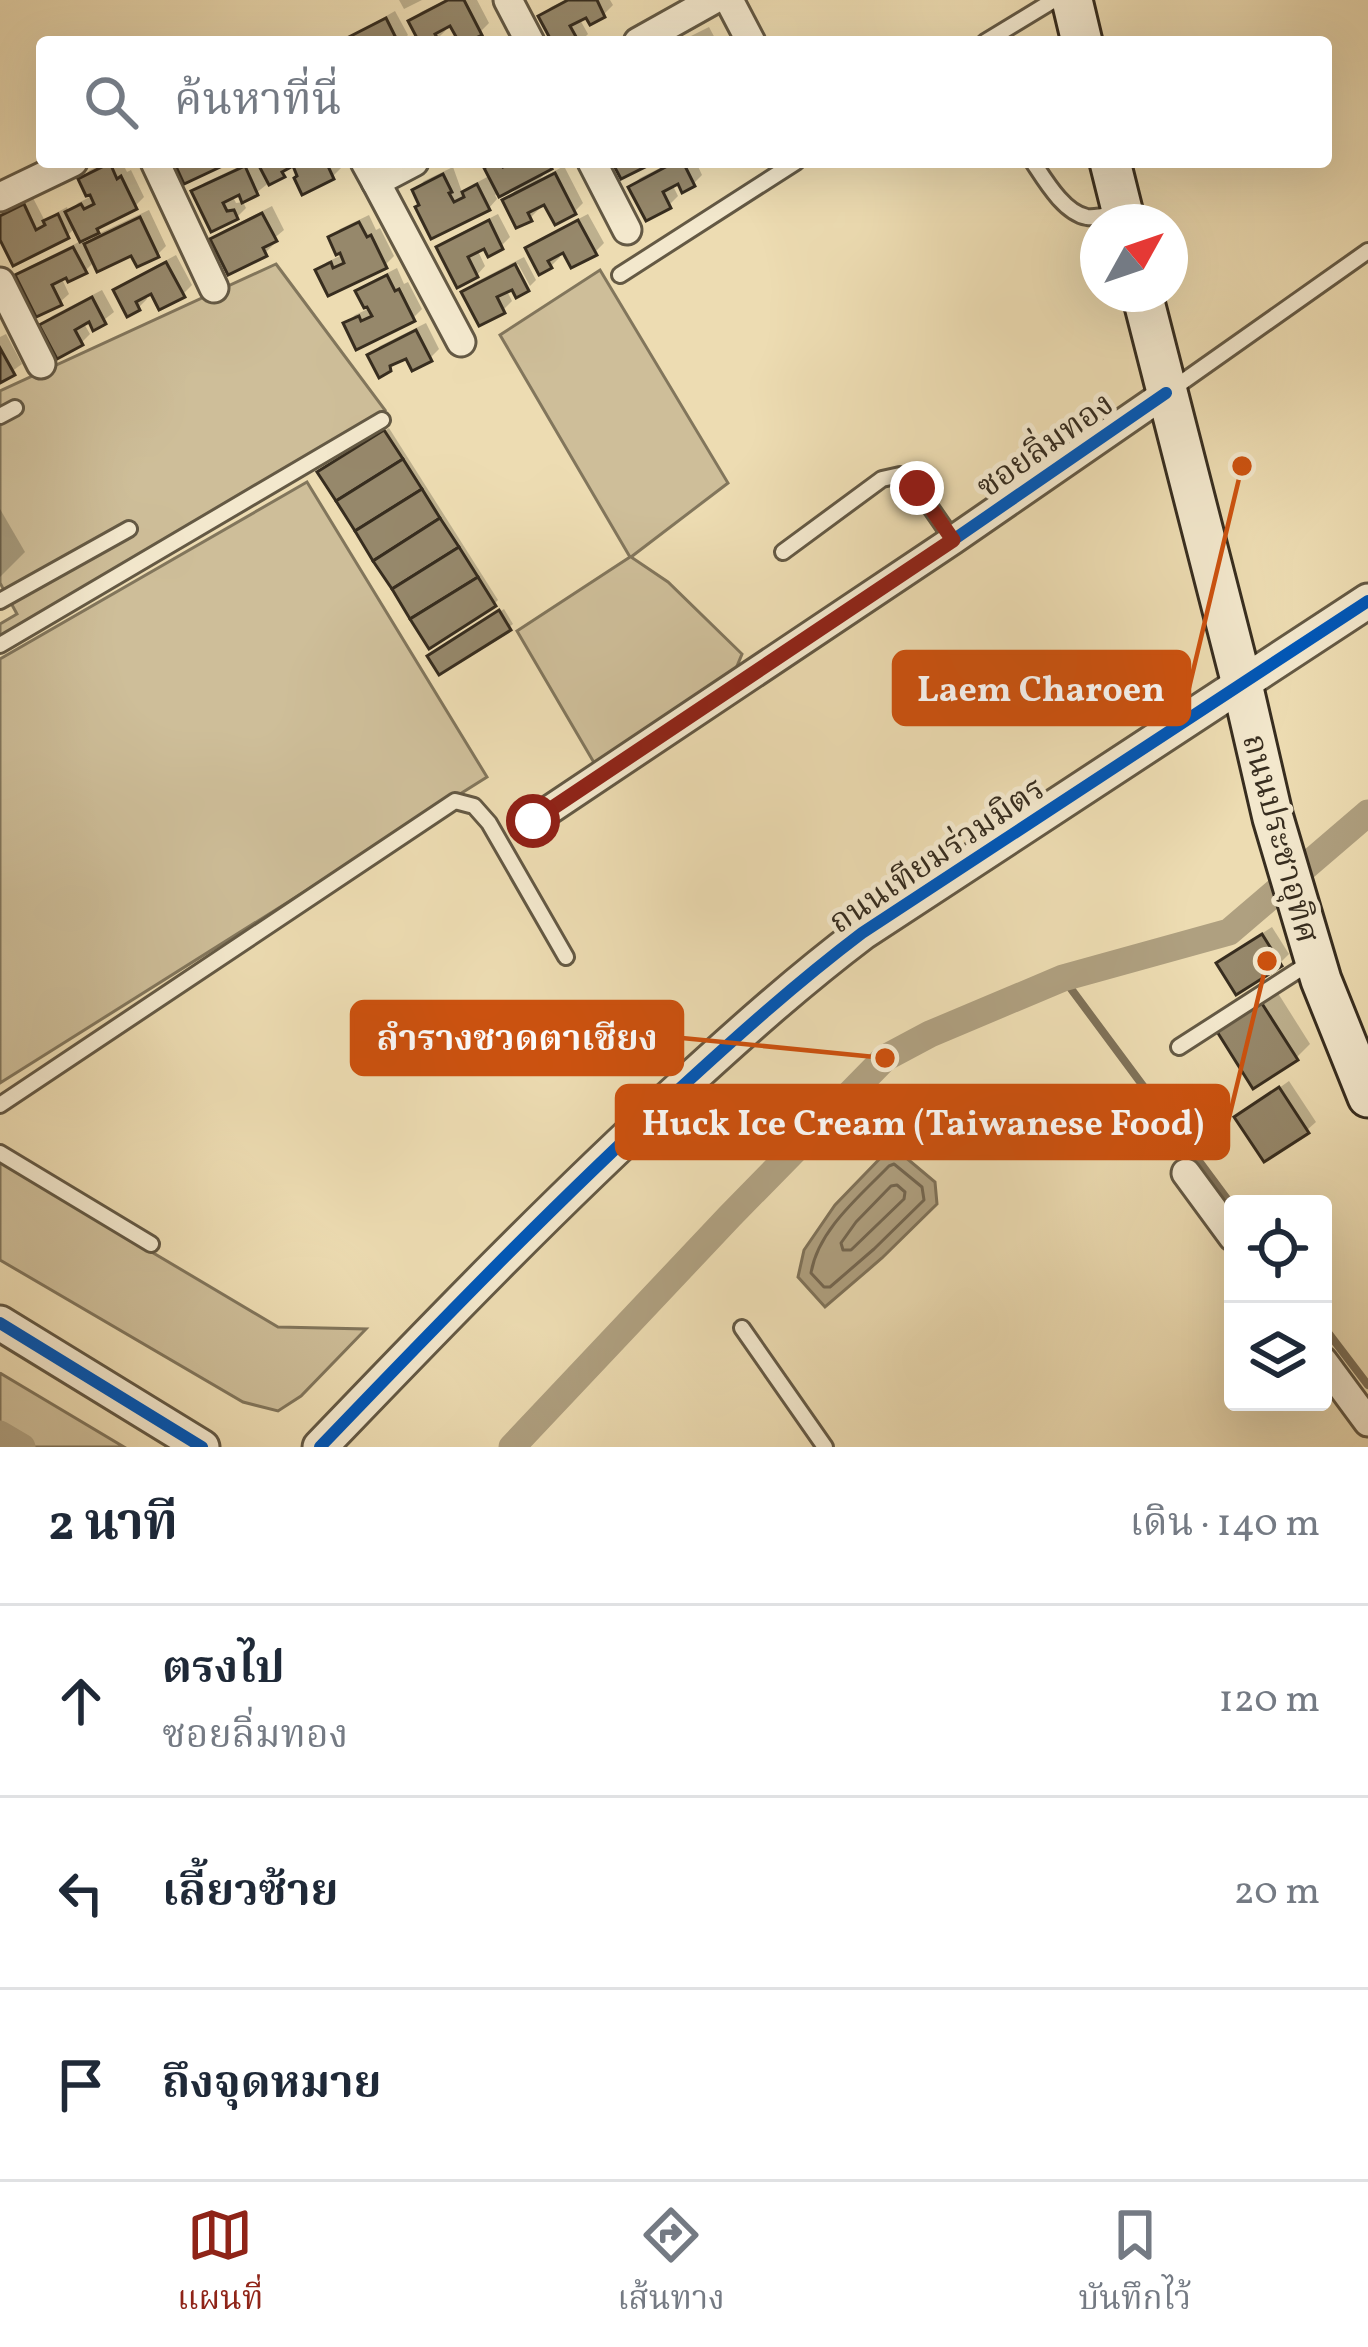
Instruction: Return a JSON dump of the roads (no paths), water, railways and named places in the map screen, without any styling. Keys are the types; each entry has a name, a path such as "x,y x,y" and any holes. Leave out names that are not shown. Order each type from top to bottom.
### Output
{"main road":[{"path":"1072,0 1081,36"},
{"path":"1112,168 1121,204"},
{"name":"ถนนประชาอุทิศ","path":"1146,312 1274,818 1318,969 1368,1097"}],"street":[{"path":"508,0 527,36"},
{"path":"649,36 713,0"},
{"path":"729,0 748,36"},
{"path":"0,196 60,168"},
{"path":"158,168 214,288"},
{"path":"595,168 627,230"},
{"path":"370,172 461,342"},
{"path":"0,282 41,364"},
{"name":"ซอยลิ่มทอง","path":"533,821 1166,393"},
{"name":"ถนนเทียมร่วมมิตร","path":"320,1447 539,1221 807,975 862,933 1368,601"},
{"path":"1186,1173 1224,1225"},
{"path":"0,1323 202,1447"},
{"path":"1332,1372 1368,1422"}],"lane":[{"path":"995,36 1054,0"},
{"path":"620,274 787,168"},
{"path":"1037,168 1058,197 1080,215"},
{"path":"1166,393 1368,251"},
{"path":"0,416 15,408"},
{"path":"0,645 382,420"},
{"path":"783,552 882,479 900,475 917,488 953,540"},
{"path":"0,601 129,530"},
{"path":"0,1105 455,801 474,806 489,823 566,957"},
{"path":"1179,1047 1318,969"},
{"path":"0,1153 151,1244"},
{"path":"742,1328 825,1447"}],"water":[{"path":"892,1146 935,1182 937,1204 825,1307 798,1277 804,1250 835,1205"}],"waterway":[{"path":"512,1447 885,1058 1063,978 1229,932 1368,813"},
{"path":"1063,978 1224,1195"},
{"path":"1332,1338 1368,1385"},
{"path":"0,1434 22,1447"}],"place":[{"name":"Laem Charoen","path":"1242,466"},
{"name":"Huck Ice Cream (Taiwanese Food)","path":"1267,961"},
{"name":"ลำรางชวดตาเชียง","path":"885,1058"}]}
